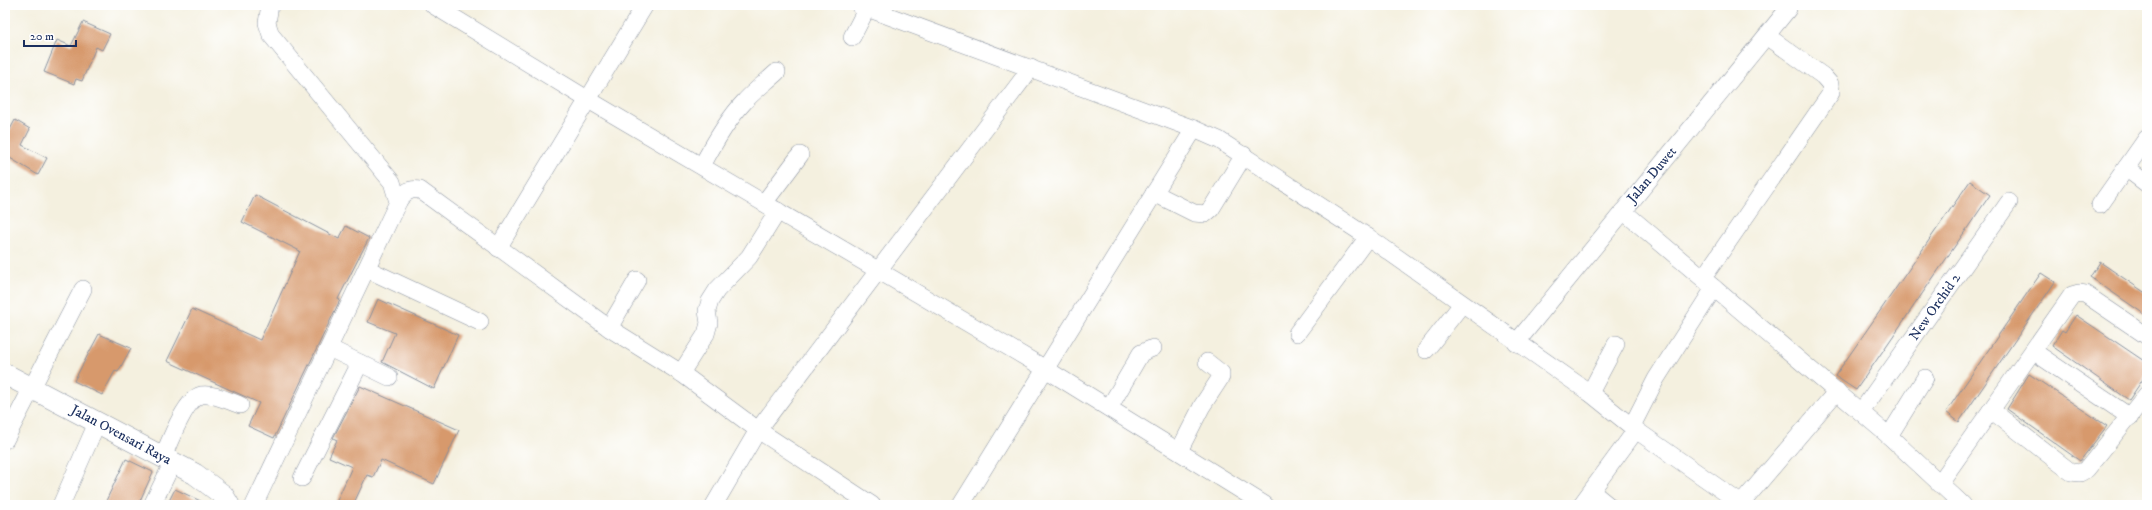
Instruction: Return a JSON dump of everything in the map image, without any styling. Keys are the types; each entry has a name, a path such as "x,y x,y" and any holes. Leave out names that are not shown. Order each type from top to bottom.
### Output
{"main road":[{"name":"Jalan Ovensari Raya","path":"5,374 210,483 223,495 229,505"}],"street":[{"path":"270,5 267,23 271,35 392,182 398,202"},
{"path":"433,5 587,99 1044,368 1265,505"},
{"path":"498,248 645,5"},
{"path":"852,37 863,7 1031,68 1194,129 1219,140 1368,237 1590,394 1634,428 1742,504 1837,391"},
{"name":"Jalan Duwet","path":"1516,343 1622,211 1767,36 1788,8"},
{"path":"1581,505 1592,492 1634,428 1656,380 1708,283 1831,93 1830,84 1823,76 1767,36"},
{"path":"714,505 758,430 877,270 1031,68"},
{"path":"702,166 714,143 734,114 745,101 777,72"},
{"path":"960,505 1194,129"},
{"path":"2100,205 2147,138"},
{"path":"681,373 706,334 710,301 749,257 771,207 800,155"},
{"path":"1154,193 1194,213 1205,214 1211,209 1244,155"},
{"path":"2126,168 2147,184"},
{"path":"254,505 398,202 405,193 415,189 420,190 609,328 681,373 758,430 872,505"},
{"name":"New Orchid 2","path":"1861,412 2009,202"},
{"path":"1622,211 1837,391 1889,436 1963,505"},
{"path":"1297,333 1368,237"},
{"path":"367,268 480,322"},
{"path":"609,328 637,280"},
{"path":"6,436 33,389 83,290"},
{"path":"1939,484 2072,295 2079,293 2085,294 2147,336"},
{"path":"1426,350 1462,304"},
{"path":"1590,394 1616,344"},
{"path":"329,348 389,377"},
{"path":"1110,408 1139,357 1145,350 1153,348"},
{"path":"2033,351 2130,417"},
{"path":"1178,451 1202,406 1221,377 1221,373 1207,362"},
{"path":"302,478 360,363"},
{"path":"1889,436 1925,378"},
{"path":"1991,410 2071,472 2076,473 2088,469 2147,394"},
{"path":"152,505 168,460 173,433 191,402 200,395 212,395 240,405"},
{"path":"61,505 97,423"},
{"path":"1592,492 1608,505"}],"building":[{"path":"83,22 110,34 102,50 96,47 82,81 76,79 74,84 44,72 57,40 71,46"},
{"path":"15,120 30,129 22,145 47,158 38,175 5,155 5,139"},
{"path":"1970,181 1990,195 1856,390 1835,376"},
{"path":"255,195 339,239 346,226 369,238 338,299 340,300 274,438 248,426 259,403 167,361 192,309 260,340 300,251 242,222"},
{"path":"2100,262 2147,294 2147,316 2090,277"},
{"path":"2041,273 2055,282 1959,422 1946,412"},
{"path":"378,299 458,335 434,389 382,362 395,333 368,322"},
{"path":"2076,315 2147,363 2147,373 2129,400 2052,346 2062,330 2065,332"},
{"path":"99,334 131,348 118,372 115,371 102,395 74,381"},
{"path":"2029,374 2107,426 2080,461 2007,409"},
{"path":"360,386 459,430 434,484 381,460 373,477 367,475 353,505 335,505 352,467 329,457 337,440 333,438"},
{"path":"126,459 153,472 138,505 104,505"},
{"path":"175,489 209,505 167,505"}]}
